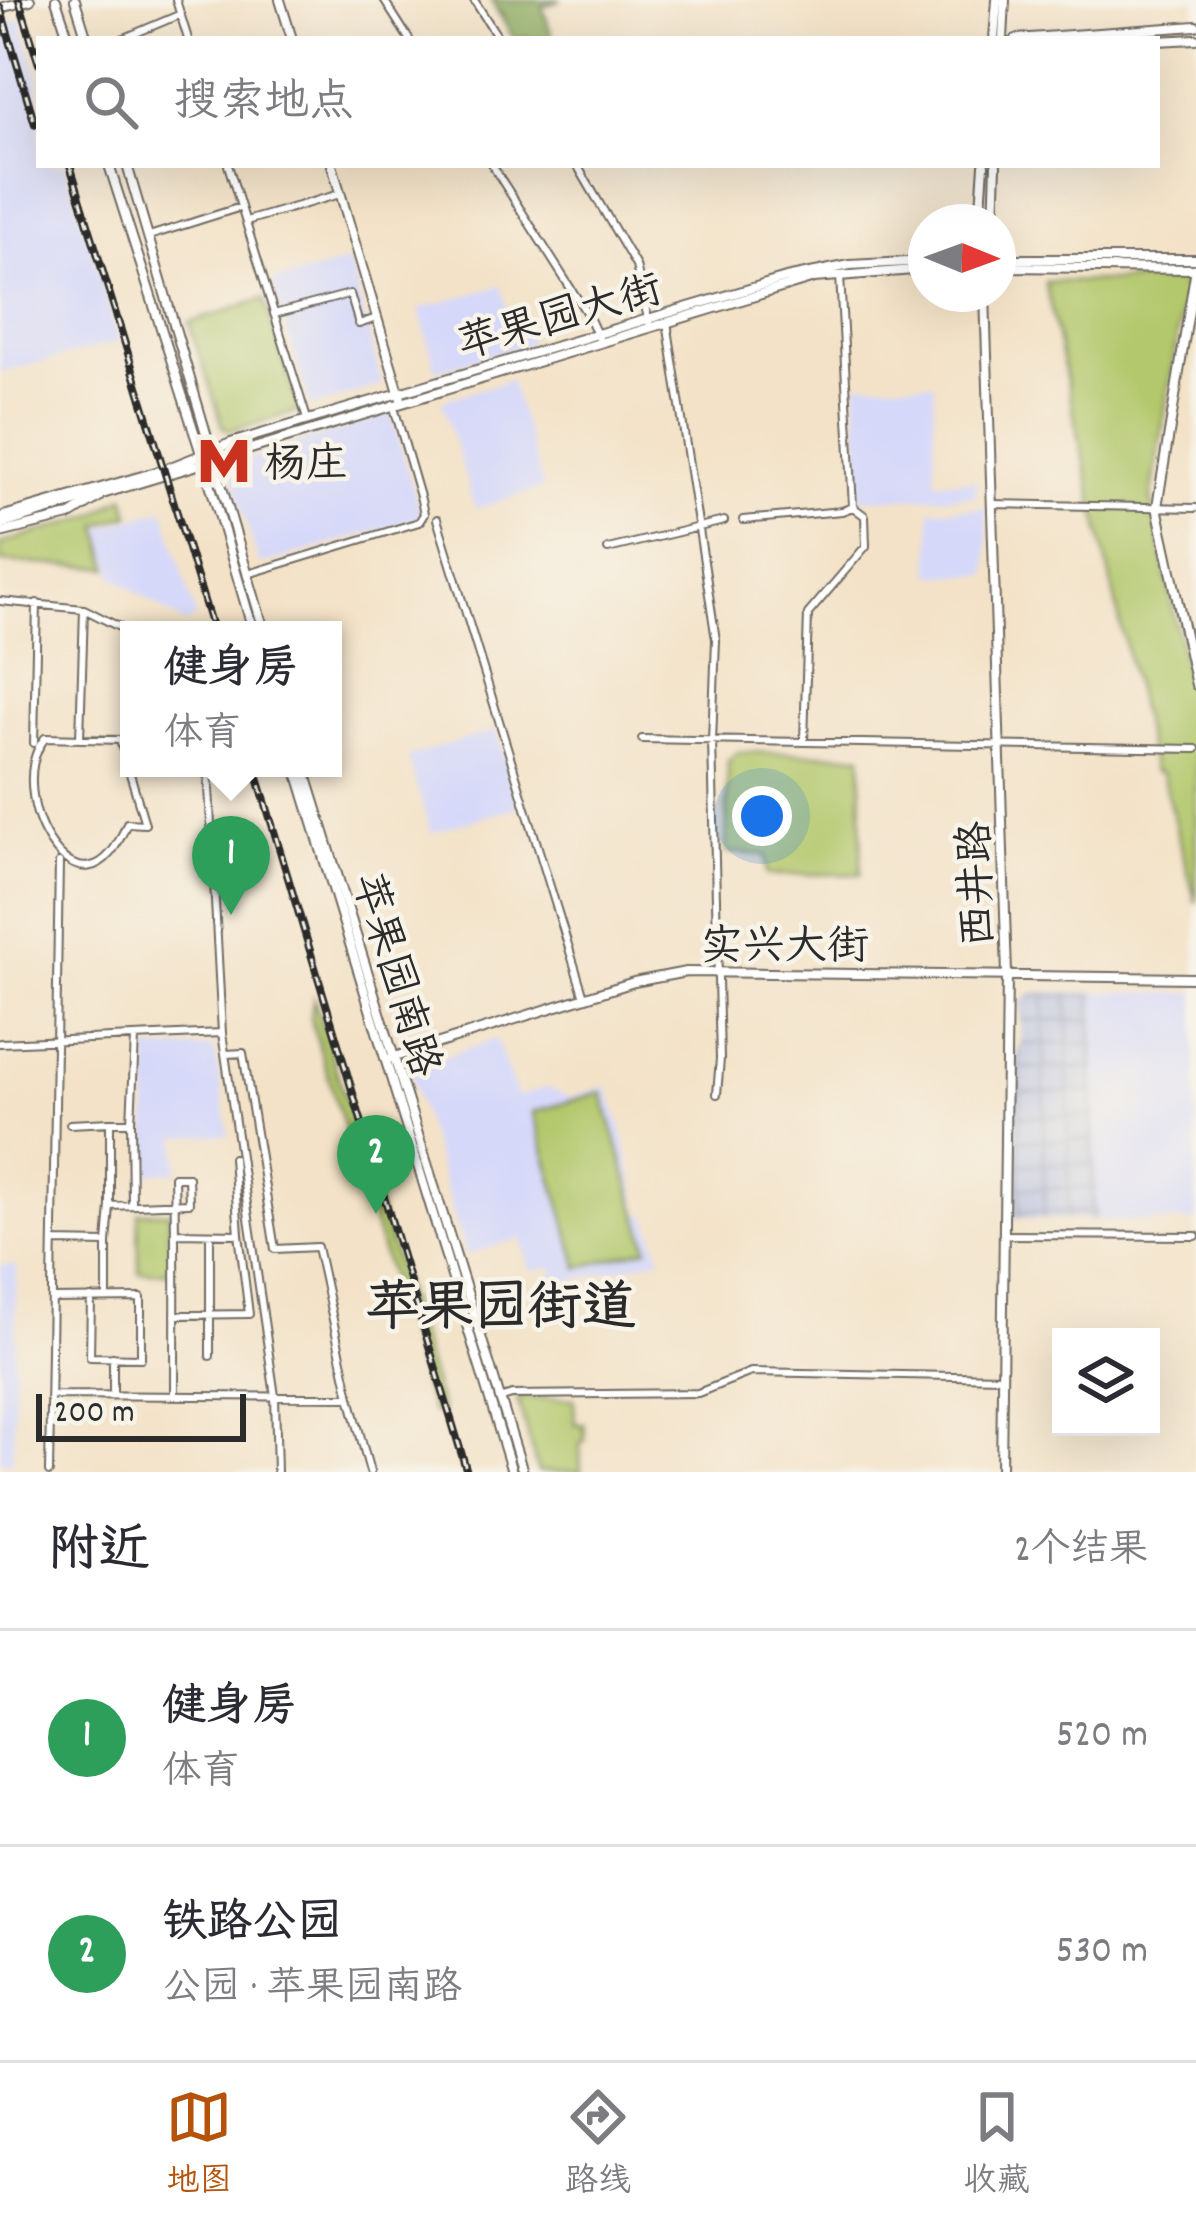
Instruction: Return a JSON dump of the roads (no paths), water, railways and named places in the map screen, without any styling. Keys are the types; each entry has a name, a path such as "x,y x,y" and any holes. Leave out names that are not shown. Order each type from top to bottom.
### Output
{"main road":[{"path":"0,8 30,0"},
{"path":"56,0 68,36"},
{"path":"75,0 86,36"},
{"path":"280,0 291,36"},
{"path":"999,36 1001,0"},
{"path":"1058,36 1196,26"},
{"path":"1160,41 1196,39"},
{"path":"110,168 250,621"},
{"path":"128,168 261,621"},
{"path":"333,168 398,399"},
{"path":"981,204 984,168"},
{"path":"995,204 996,168"},
{"path":"1016,263 1196,266 1157,507 1196,685"},
{"name":"苹果园大街","path":"215,454 786,278 908,266"},
{"name":"苹果园大街","path":"650,323 667,322 840,270"},
{"name":"西井路","path":"986,312 1007,975 1000,1472"},
{"name":"苹果园大街","path":"215,454 307,420 398,399"},
{"path":"0,525 215,454"},
{"path":"0,525 203,459"},
{"name":"苹果园南路","path":"303,777 523,1472"},
{"name":"实兴大街","path":"390,1058 670,974 1196,978"},
{"name":"苹果园南路","path":"390,1058 512,1472"}],"street":[{"path":"176,0 187,36"},
{"path":"384,0 408,36"},
{"path":"474,0 497,36"},
{"path":"129,36 181,14"},
{"path":"229,168 307,420"},
{"path":"494,168 599,338"},
{"path":"579,168 636,266 650,323"},
{"path":"245,222 340,194"},
{"path":"149,236 241,207"},
{"path":"804,742 808,614 866,546 865,516 853,507 840,270"},
{"path":"274,314 350,294 359,324 377,318"},
{"path":"667,322 715,630 717,1094"},
{"path":"248,574 419,521 424,514 398,399"},
{"path":"992,504 1196,508"},
{"path":"743,520 853,507"},
{"path":"436,519 584,998"},
{"path":"608,549 724,521"},
{"path":"0,602 84,609 120,627"},
{"path":"38,603 32,746 45,738 120,740"},
{"path":"80,739 84,609"},
{"path":"642,739 1196,749"},
{"path":"41,856 93,866 115,848 127,823 145,824 133,777"},
{"path":"208,777 222,1033 274,1396 277,1472"},
{"path":"49,1472 59,863"},
{"path":"0,1042 222,1033"},
{"path":"132,1205 135,1037"},
{"path":"225,1054 243,1053 274,1249 316,1247 370,1472"},
{"path":"107,1294 110,1122"},
{"path":"70,1124 131,1122"},
{"path":"175,1315 249,1314 233,1158"},
{"path":"110,1206 175,1204 189,1203 188,1177 174,1177 175,1204 175,1396"},
{"path":"175,1233 239,1234"},
{"path":"210,1234 210,1357"},
{"path":"1004,1235 1196,1236"},
{"path":"53,1242 107,1243"},
{"path":"52,1298 92,1298 141,1298 141,1358 90,1357 92,1298"},
{"path":"112,1395 113,1357"},
{"path":"499,1399 512,1395 698,1393 752,1372 1003,1377"},
{"path":"51,1395 350,1397"}],"railway":[{"path":"19,0 36,54"},
{"path":"0,7 35,124"},
{"path":"71,168 210,621"},
{"path":"258,777 467,1472"}],"place":[{"name":"杨庄","path":"224,461"},
{"name":"健身房","path":"231,915"},
{"name":"铁路公园","path":"376,1214"}],"district":[{"name":"苹果园街道","path":"501,1304"}]}
